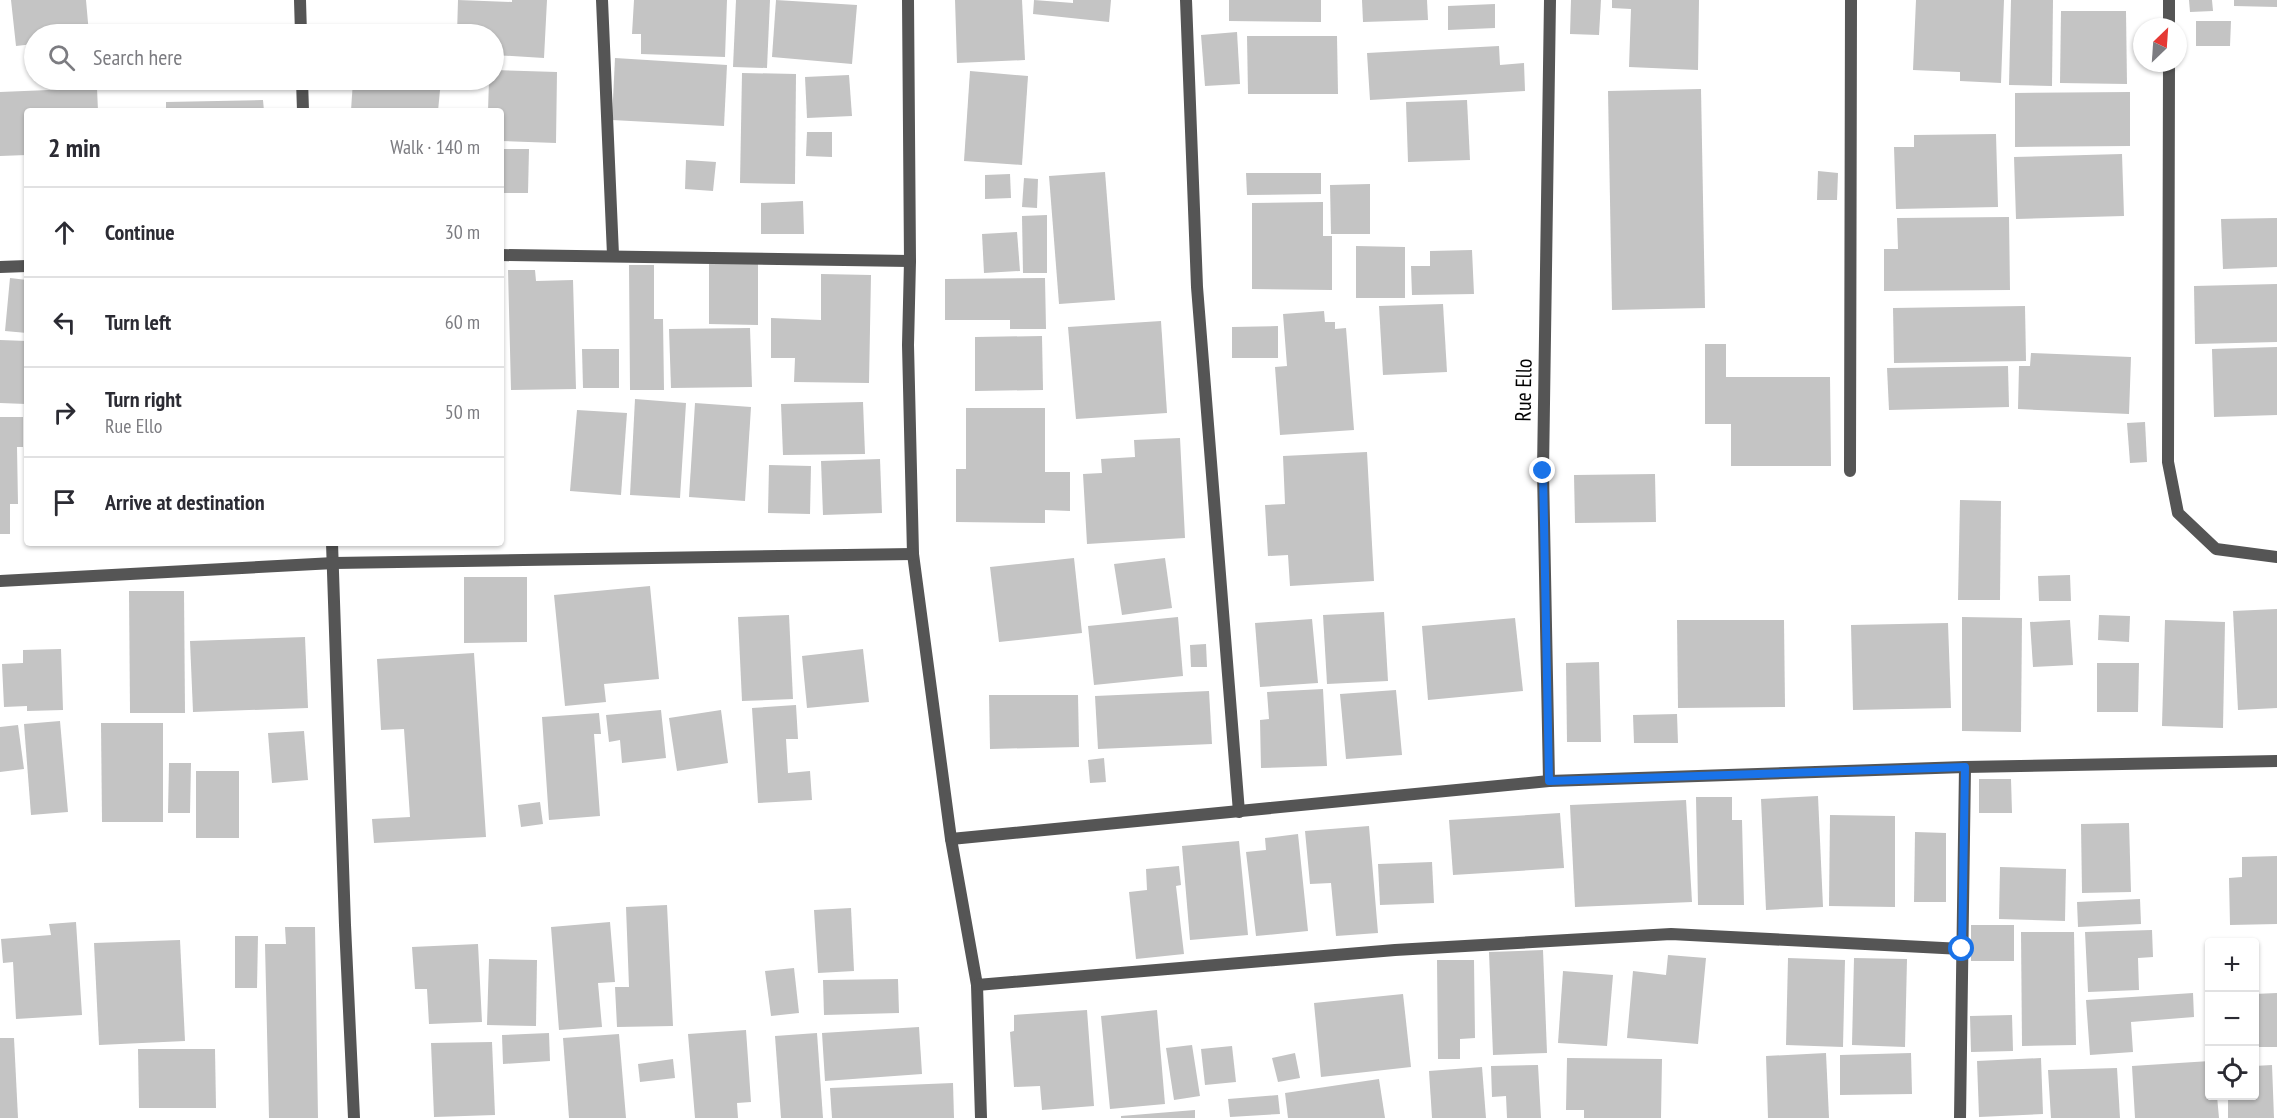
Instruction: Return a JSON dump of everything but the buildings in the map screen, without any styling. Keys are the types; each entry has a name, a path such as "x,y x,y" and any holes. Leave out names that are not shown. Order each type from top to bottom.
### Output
{"street":[{"path":"300,0 301,24"},
{"path":"602,0 613,255"},
{"path":"908,0 910,261 908,345 913,554 951,839 977,985 981,1118"},
{"path":"1186,0 1197,287 1239,812"},
{"name":"Rue Ello","path":"1549,781 1543,471 1550,0"},
{"path":"1851,0 1851,471"},
{"path":"2169,0 2169,18"},
{"path":"2169,72 2168,462 2178,513 2216,549 2277,558"},
{"path":"302,90 303,108"},
{"path":"504,255 910,261"},
{"path":"0,267 24,266"},
{"path":"332,546 354,1118"},
{"path":"0,581 334,563 913,554"},
{"path":"951,839 1549,781 1965,767 2277,761"},
{"path":"1960,1118 1965,767"},
{"path":"977,985 1395,950 1671,934 1962,949"}],"route":[{"path":"1543,471 1549,781 1965,767 1962,949"}]}
